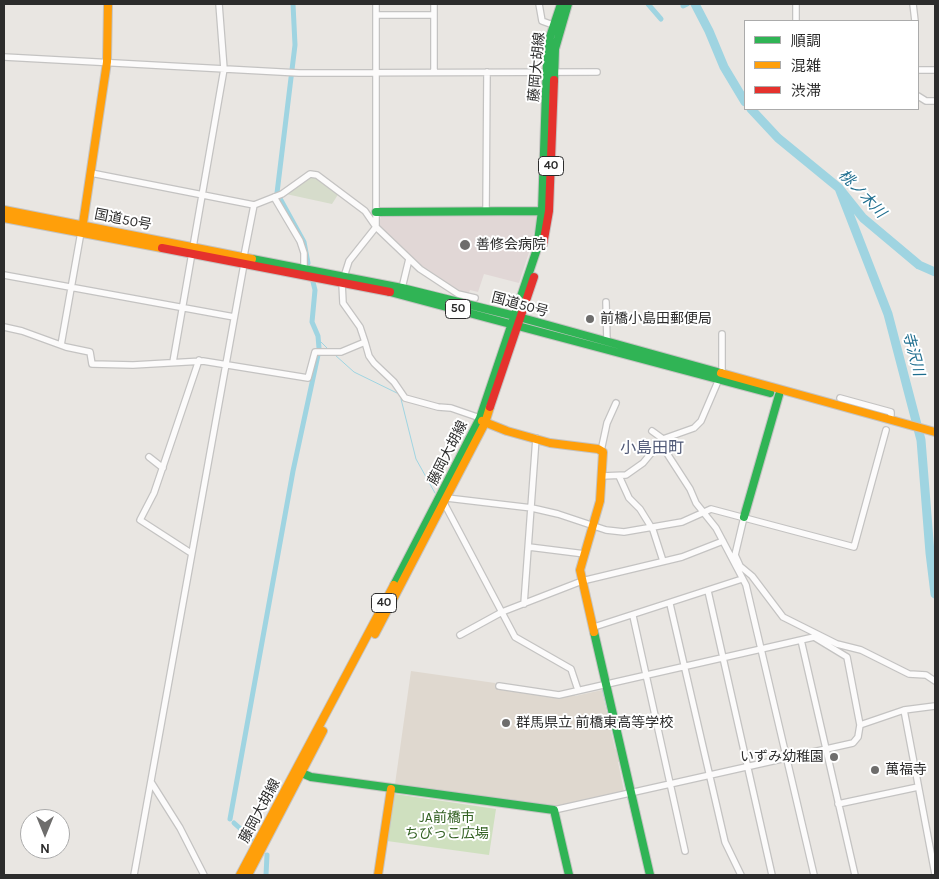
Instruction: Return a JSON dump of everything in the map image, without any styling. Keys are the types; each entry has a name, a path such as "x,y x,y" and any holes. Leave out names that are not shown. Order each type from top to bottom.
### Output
{"main road":[{"path":"82,228 107,62 108,4"},
{"name":"藤岡大胡線","path":"517,321 537,249 542,211 554,25 561,4"},
{"name":"藤岡大胡線","path":"240,875 446,500 482,420 539,262 549,211 550,72 557,39 568,4"},
{"name":"国道50号","path":"4,210 82,228 244,260 402,288 929,434 935,432"},
{"path":"376,212 542,211"},
{"name":"国道50号","path":"4,218 82,228"},
{"name":"国道50号","path":"244,260 304,267 400,294 607,341 778,395 905,426"},
{"path":"744,517 778,395"},
{"path":"482,420 550,443 603,452 600,502 580,570 650,875"},
{"name":"藤岡大胡線","path":"248,875 298,772 482,420"},
{"path":"298,772 311,777 391,789 554,810 569,875"},
{"path":"378,875 391,789"}],"street":[{"path":"173,362 204,194 224,69 219,4"},
{"path":"376,4 376,227 349,261 343,279 343,303 360,326 369,356 394,382 405,398 438,407 451,408 482,420"},
{"path":"434,4 434,72"},
{"path":"539,4 542,21 554,25"},
{"path":"796,4 796,20"},
{"path":"913,4 915,20"},
{"path":"376,15 434,15"},
{"path":"4,57 298,73 597,72"},
{"path":"919,70 935,70"},
{"path":"486,212 487,72"},
{"path":"919,97 926,101 935,101"},
{"path":"91,173 254,205 282,194 310,174 317,175 365,211 376,227 409,259 458,294 475,298"},
{"path":"274,198 300,241 304,253 304,267"},
{"path":"134,875 254,205"},
{"path":"61,346 82,228"},
{"path":"402,288 409,259"},
{"path":"4,275 234,317"},
{"path":"606,302 607,341"},
{"path":"4,327 22,331 61,346 90,352 92,364 132,365 200,360 308,378 315,352 341,352 365,342"},
{"path":"602,476 626,475 643,463 663,439 694,428 701,421 720,376 722,334"},
{"path":"191,554 140,520 154,493 200,360"},
{"path":"840,398 891,412 891,415"},
{"path":"601,451 607,423 616,403"},
{"path":"446,500 532,508 594,526 624,532 682,522 711,509 854,547 886,430"},
{"path":"652,432 663,439 668,455 723,540 746,585 814,875"},
{"path":"524,604 536,438"},
{"path":"149,457 163,468"},
{"path":"619,476 629,498 640,509 651,528 663,561"},
{"path":"446,500 515,637 572,669 578,690"},
{"path":"554,810 711,777 826,750 853,742 858,737 860,725 847,657 783,617 740,566 735,555 744,517"},
{"path":"460,635 502,612 582,581 682,557 723,540"},
{"path":"529,547 585,554"},
{"path":"594,627 670,604 742,579 762,590"},
{"path":"708,591 772,875"},
{"path":"670,604 725,842 741,875"},
{"path":"633,616 685,851"},
{"path":"499,686 559,695 761,651 815,636 861,650 909,674 926,675 935,681"},
{"path":"801,640 820,734 826,750 855,875"},
{"path":"860,725 904,710 935,706"},
{"path":"904,710 935,874"},
{"path":"151,782 180,828 204,875"},
{"path":"838,804 918,787"}],"shaded area":[{"path":"381,216 537,216 532,243 519,283 484,274 478,292 470,290 468,295 457,291 421,267 378,227"},
{"name":"群馬県立 前橋東高等学校","path":"411,671 495,683 499,688 558,696 574,692 575,696 602,690 615,749 618,749 621,761 618,762 624,791 560,806 395,784"}],"green space":[{"path":"309,176 317,178 339,193 332,204 286,194"},
{"name":"JA前橋市 ちびっこ広場","path":"395,794 496,809 489,855 387,841"}],"waterway":[{"path":"293,4 295,45 277,193 304,242 308,263"},
{"path":"648,4 661,19"},
{"path":"683,6 687,4"},
{"name":"桃ノ木川","path":"695,4 724,67 744,100"},
{"name":"桃ノ木川","path":"752,110 778,138 839,188 863,218 919,265 935,272"},
{"name":"寺沢川","path":"839,188 888,314 921,440 935,594"},
{"path":"313,282 315,290 312,322 318,336 319,348"},
{"path":"319,340 328,349"},
{"path":"230,819 293,471 318,355"},
{"path":"335,355 354,372 399,394"},
{"path":"401,399 416,459 435,493"},
{"path":"453,525 498,611"},
{"path":"602,688 617,749"},
{"path":"620,761 626,790"},
{"path":"628,798 646,875"},
{"path":"234,823 252,839"},
{"path":"266,875 267,855"}],"traffic: fast":[{"path":"394,585 480,418 537,249 542,211 547,62 550,37 561,4"},
{"path":"554,80 555,49 568,4"},
{"path":"376,212 542,211"},
{"path":"252,259 402,288 515,316 721,373"},
{"path":"390,292 770,393"},
{"path":"744,517 779,395"},
{"path":"594,632 650,875"},
{"path":"297,771 311,777 554,810 569,875"}],"traffic: slow":[{"path":"82,230 107,62 108,4"},
{"path":"4,210 252,259"},
{"path":"4,218 162,248"},
{"path":"721,373 935,432"},
{"path":"375,634 485,423 490,407"},
{"path":"482,421 507,431 550,443 598,449 603,452 600,501 580,570 594,632"},
{"path":"240,875 394,585"},
{"path":"248,875 323,731"},
{"path":"378,875 391,789"}],"traffic: jam":[{"path":"543,245 549,211 554,80"},
{"path":"162,248 390,292"},
{"path":"490,407 534,277"}],"place":[{"name":"善修会病院","path":"465,245"},
{"name":"前橋小島田郵便局","path":"590,319"},
{"name":"群馬県立 前橋東高等学校","path":"506,723"},
{"name":"いずみ幼稚園","path":"834,757"},
{"name":"萬福寺","path":"875,770"}],"district":[{"name":"小島田町","path":"652,448"}]}
